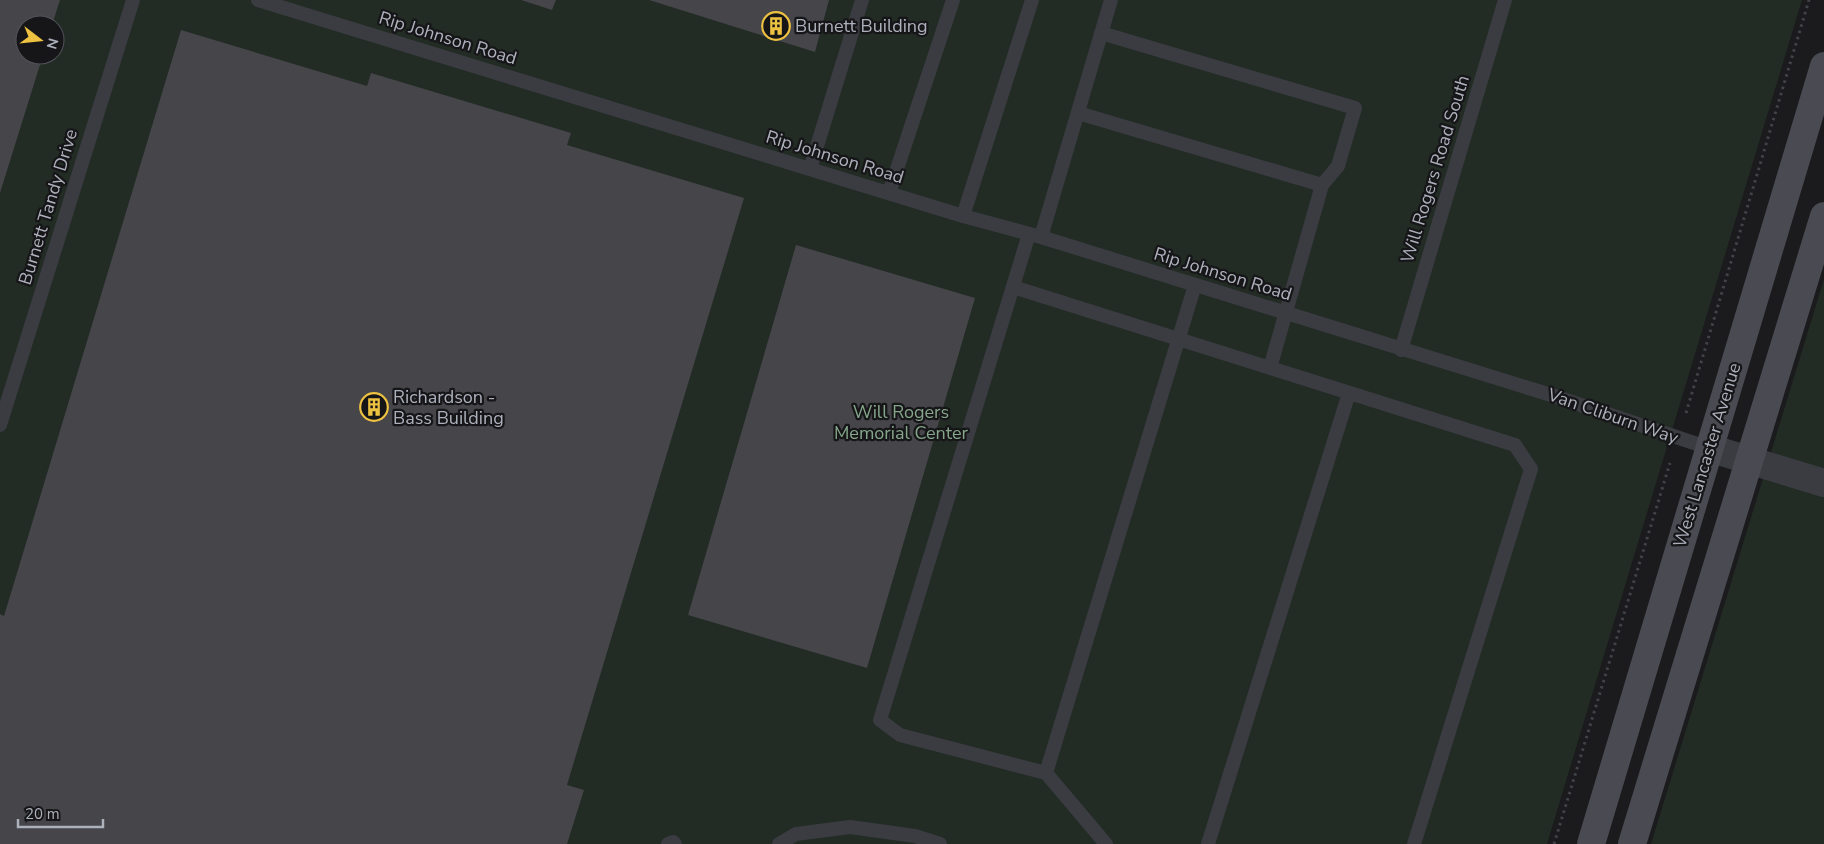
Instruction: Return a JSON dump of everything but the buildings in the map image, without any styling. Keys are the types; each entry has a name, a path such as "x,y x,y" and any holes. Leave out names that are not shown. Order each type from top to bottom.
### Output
{"main road":[{"name":"West Lancaster Avenue","path":"1591,844 1824,66"},
{"path":"1632,844 1824,216"}],"street":[{"name":"Van Cliburn Way","path":"1709,448 1824,484"}],"lane":[{"name":"Burnett Tandy Drive","path":"0,425 133,0"},
{"name":"Rip Johnson Road","path":"258,0 963,216 1035,236 1401,350"},
{"path":"810,169 862,0"},
{"path":"890,193 953,0"},
{"path":"963,216 1032,0"},
{"path":"1106,844 1046,773 900,736 880,720 1013,287 1035,236 1078,113 1111,0"},
{"name":"Will Rogers Road South","path":"1401,350 1505,0"},
{"path":"1101,33 1355,108 1338,166 1322,185 1270,368"},
{"path":"1078,113 1322,185"},
{"path":"1046,773 1195,285"},
{"path":"1013,287 1515,445 1531,469 1414,844"},
{"name":"Van Cliburn Way","path":"1401,350 1551,395 1709,448"},
{"path":"1208,844 1349,393"},
{"path":"779,844 796,834 850,827 915,836 940,844"},
{"path":"668,844 672,842 675,844"}],"path":[{"path":"1686,412 1809,0"},
{"path":"1554,844 1670,463"}],"green space":[{"name":"Will Rogers Memorial Center","path":"0,0 1802,0 1547,844 0,844"},
{"path":"1824,279 1824,844 1651,844"}],"place":[{"name":"Burnett Building","path":"776,26"},
{"name":"Richardson - Bass Building","path":"374,407"}]}
